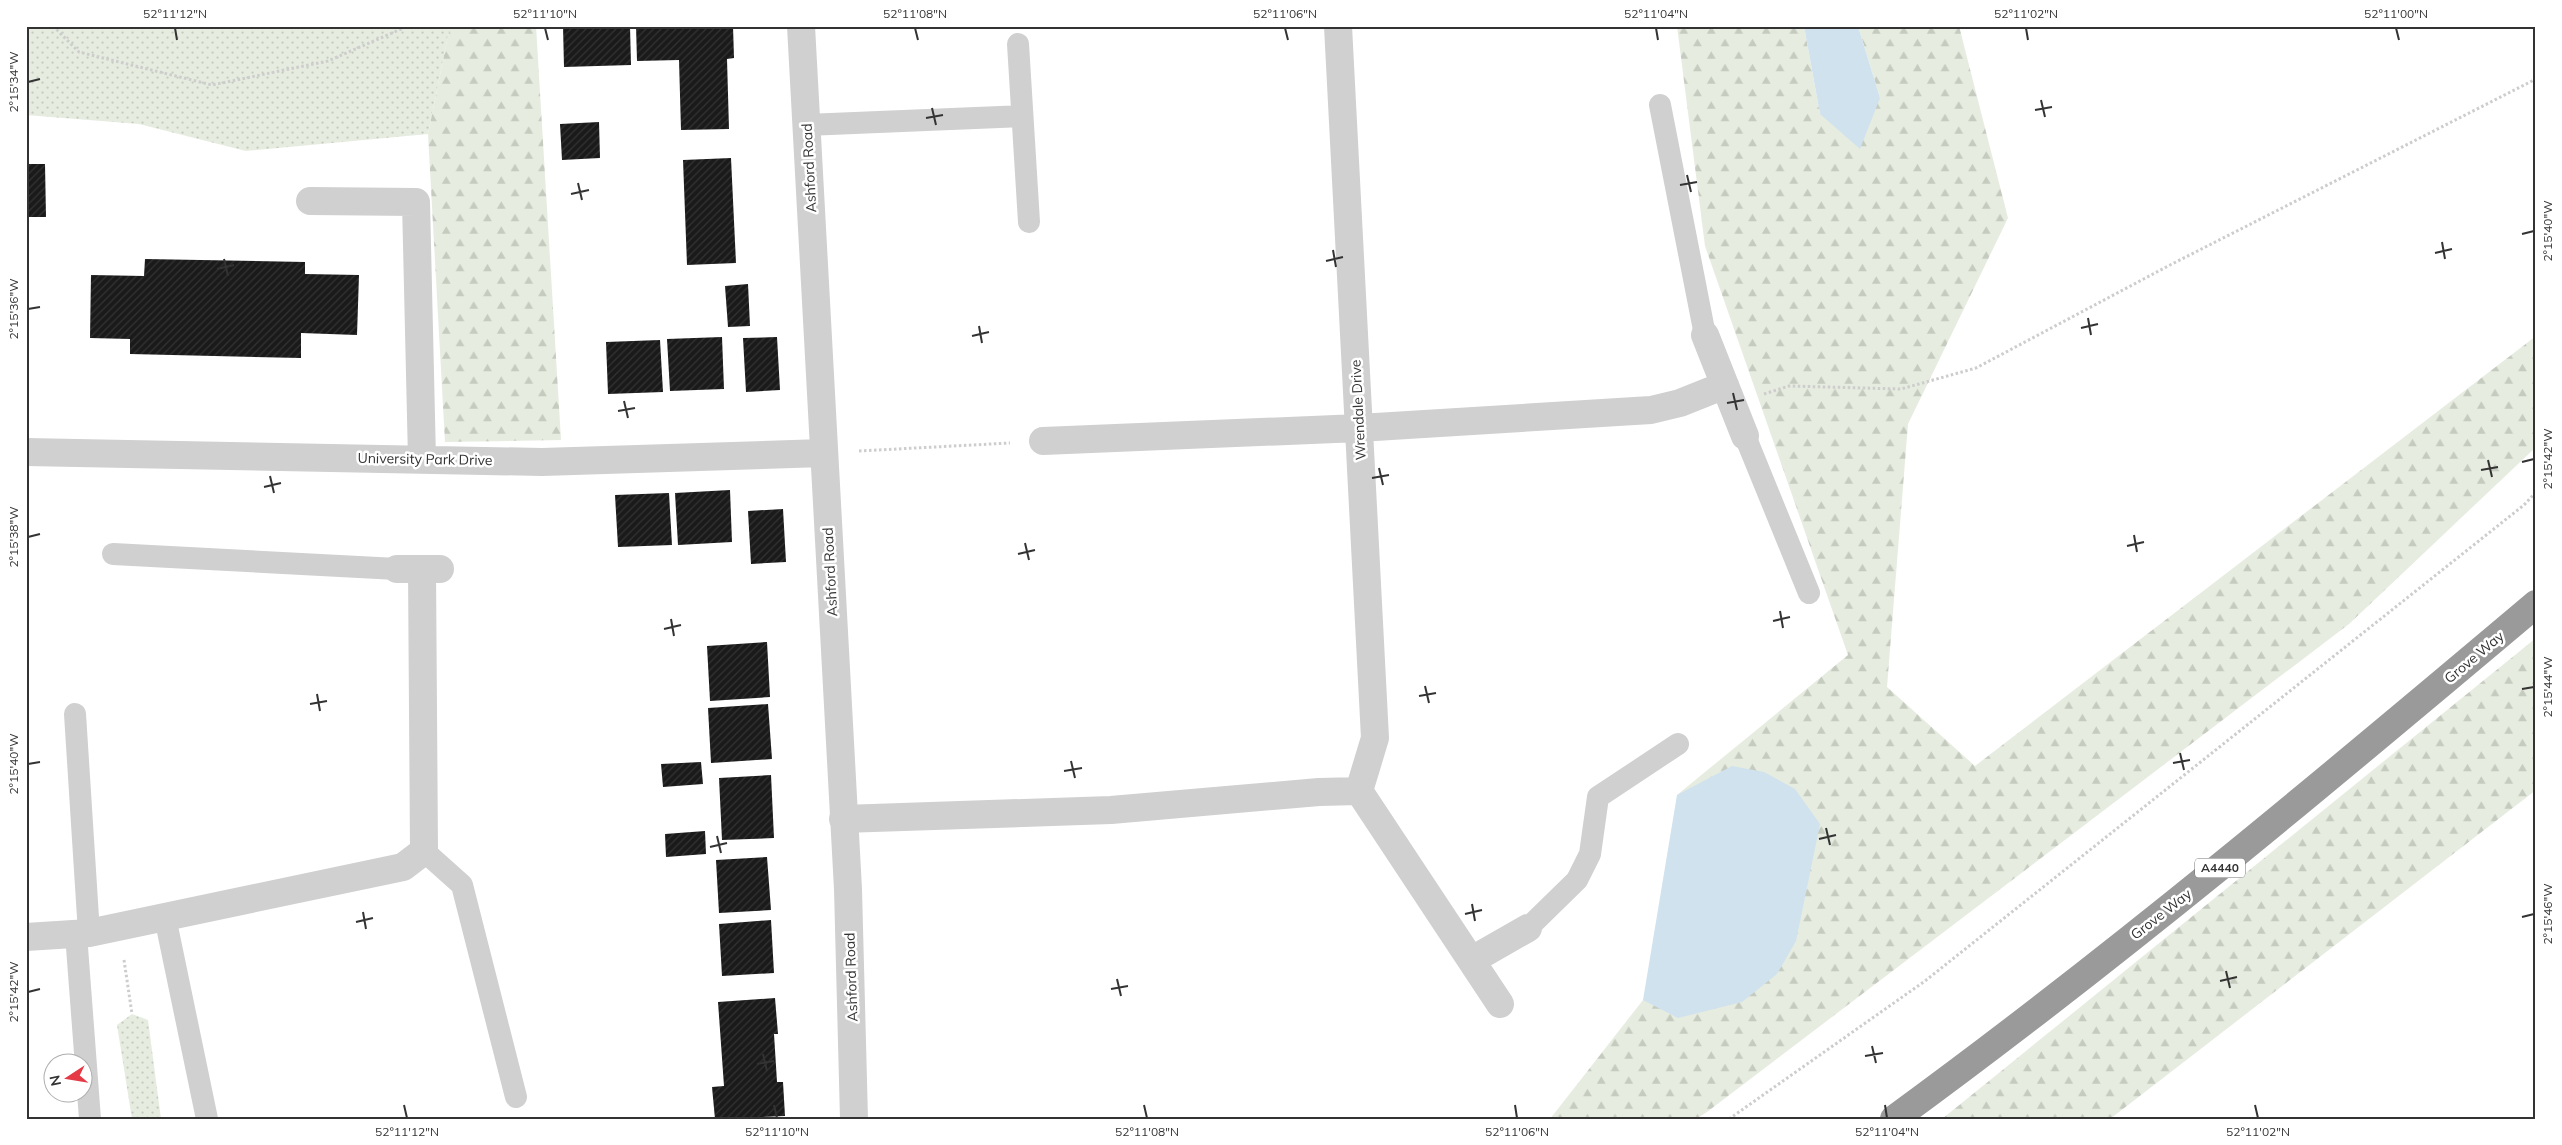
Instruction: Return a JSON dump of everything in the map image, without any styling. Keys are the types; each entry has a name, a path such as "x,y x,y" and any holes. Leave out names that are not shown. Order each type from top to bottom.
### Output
{"highway":[{"name":"Grove Way","path":"1894,1119 1974,1061 2280,820 2536,604"}],"street":[{"name":"Ashford Road","path":"801,26 848,889 854,1119"},
{"name":"Wrendale Drive","path":"1338,26 1375,738 1359,791"},
{"path":"310,201 416,202 422,458"},
{"path":"1705,335 1746,436"},
{"path":"1043,441 1359,428 1651,410 1729,395"},
{"name":"University Park Drive","path":"26,452 422,458 542,462 823,452"},
{"path":"26,937 83,934 403,867 424,851 419,569"},
{"path":"843,819 1111,810 1319,792 1359,791 1500,1004"},
{"path":"1472,960 1528,928"}],"lane":[{"path":"1018,44 1029,222"},
{"path":"1660,105 1705,335"},
{"path":"806,125 1022,116"},
{"path":"1746,436 1809,593"},
{"path":"113,554 419,569"},
{"path":"75,714 90,1119"},
{"path":"1528,928 1577,880 1590,854 1598,797 1678,744"},
{"path":"424,851 462,885 516,1097"},
{"path":"164,917 207,1119"}],"path":[{"path":"53,26 79,52 212,85 328,61 408,26"},
{"path":"1729,395 1789,386 1901,389 1976,368 2170,265 2536,79"},
{"path":"823,452 1043,441"},
{"path":"1729,1119 1925,981 2524,505 2536,492"},
{"path":"119,927 132,1014"}],"green space":[{"path":"26,26 450,26 428,134 246,151 139,124 26,115"},
{"path":"450,26 536,26 561,440 445,442 428,134"},
{"path":"1677,26 1804,26 1820,114 1880,98 1858,26 1959,26 2008,218 1908,424 1887,687 1975,766 2536,336 2536,447 2349,624 1707,1112 1696,1119 1550,1119 1643,1000 1777,974 1795,789 1677,795 1848,655 1705,246"},
{"path":"2536,638 2536,790 2110,1119 1942,1119"},
{"path":"132,1014 148,1020 161,1119 132,1119 117,1025"}],"water":[{"path":"1804,26 1858,26 1880,98 1860,149 1820,114"},
{"path":"1732,766 1764,772 1795,789 1820,824 1796,941 1777,974 1742,1002 1678,1018 1643,1000 1677,795"}],"building":[{"path":"563,26 630,26 631,65 564,67"},
{"path":"636,26 733,26 734,58 727,59 729,129 681,130 679,60 637,61"},
{"path":"599,122 600,158 562,160 560,124"},
{"path":"731,158 736,263 687,265 683,160"},
{"path":"26,164 45,164 46,217 26,217"},
{"path":"145,259 305,262 305,274 359,275 357,335 301,333 301,358 130,354 130,339 90,338 91,275 144,276"},
{"path":"748,284 750,326 728,327 725,286"},
{"path":"722,337 724,389 670,391 667,339"},
{"path":"777,337 780,390 746,392 743,338"},
{"path":"660,340 663,392 608,394 606,342"},
{"path":"730,490 732,542 678,545 675,493"},
{"path":"669,493 672,545 618,547 615,495"},
{"path":"783,509 786,562 751,564 748,511"},
{"path":"767,642 770,697 710,701 707,646"},
{"path":"768,704 772,759 711,763 708,708"},
{"path":"701,762 703,784 663,787 661,764"},
{"path":"771,775 774,838 722,840 719,778"},
{"path":"705,831 706,854 666,857 665,834"},
{"path":"767,857 771,910 719,913 716,860"},
{"path":"771,920 774,973 722,976 719,924"},
{"path":"775,998 778,1034 774,1034 777,1082 783,1082 785,1116 715,1119 712,1087 724,1086 718,1002"}]}
